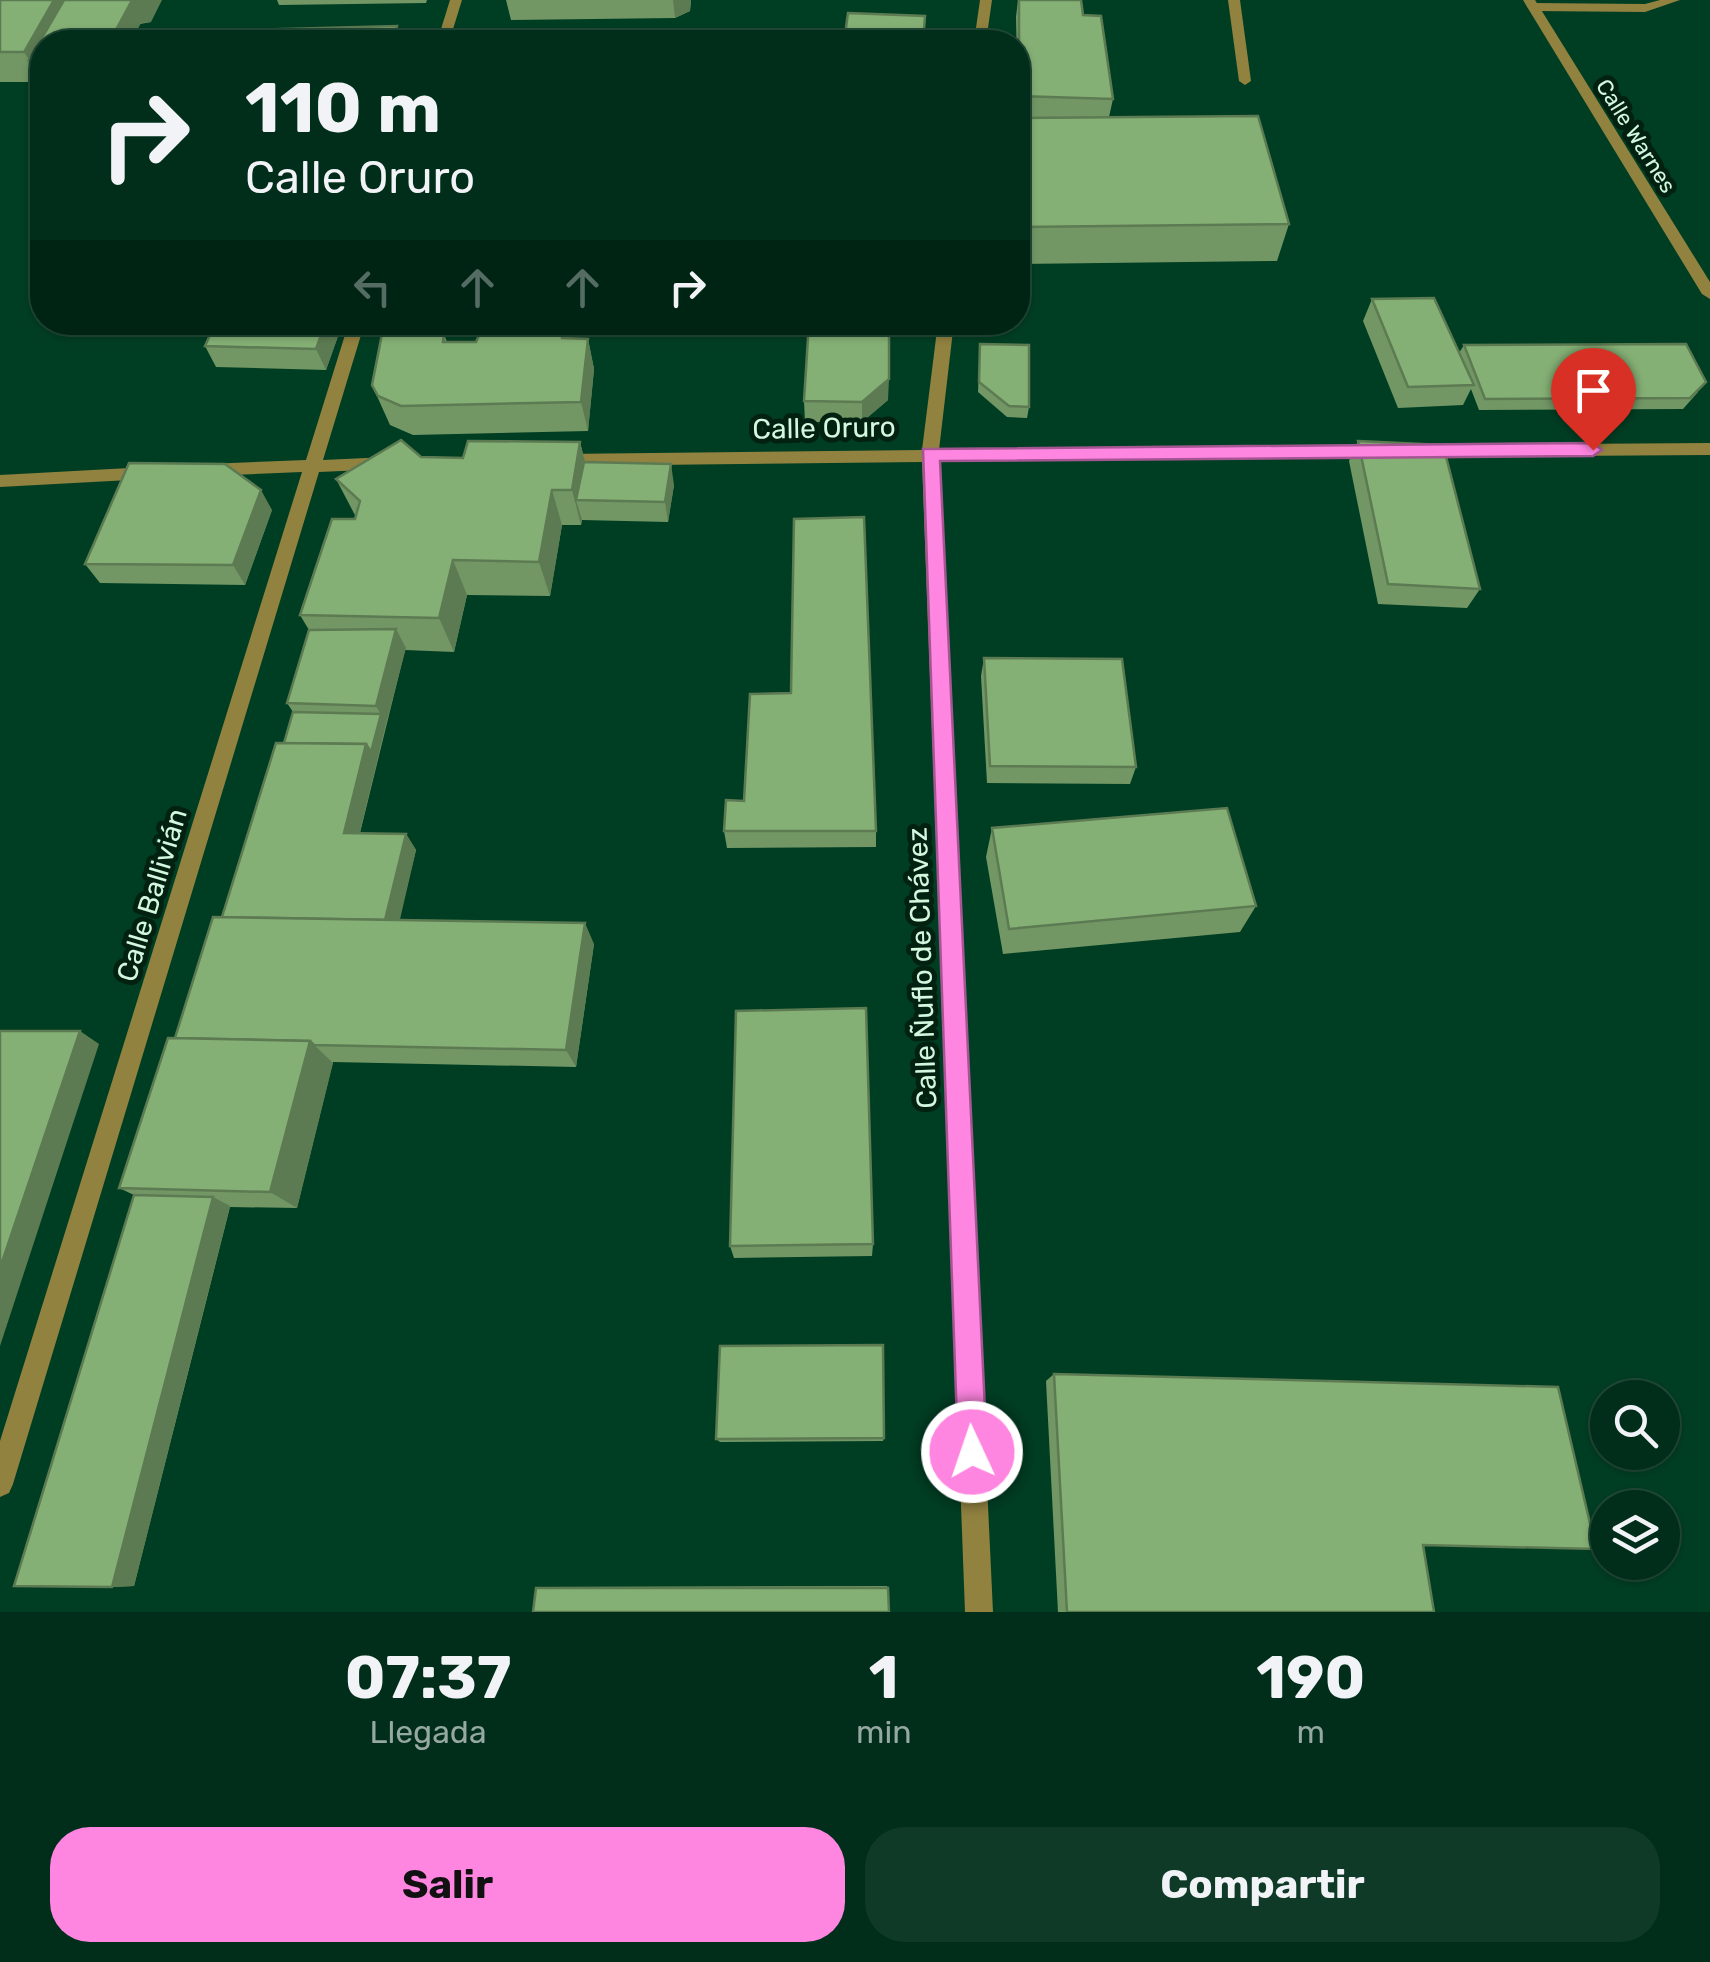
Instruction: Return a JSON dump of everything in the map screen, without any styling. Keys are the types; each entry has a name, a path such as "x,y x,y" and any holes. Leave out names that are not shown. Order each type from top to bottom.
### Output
{"street":[{"path":"447,30 456,0"},
{"path":"982,30 986,0"},
{"path":"1234,0 1245,81"},
{"path":"1531,4 1645,8 1674,0"},
{"name":"Calle Warnes","path":"1531,4 1710,294"},
{"name":"Calle Ballivián","path":"0,1484 353,335"},
{"name":"Calle Ñuflo de Chávez","path":"944,335 930,454 979,1612"},
{"name":"Calle Oruro","path":"552,460 1710,449"},
{"path":"196,471 413,463"},
{"path":"0,482 176,472"}],"building":[{"path":"0,0 54,0 37,30 30,30 30,42 24,52 0,52"},
{"path":"64,0 141,0 131,2 116,30 46,30"},
{"path":"1019,0 1081,0 1083,15 1101,16 1113,99 1030,96 1030,30 1019,30"},
{"path":"848,13 925,16 924,30 846,30"},
{"path":"397,26 396,30 249,30"},
{"path":"1258,116 1289,224 1030,227 1030,118"},
{"path":"1434,298 1474,385 1408,387 1372,299"},
{"path":"210,335 321,335 316,349 205,346"},
{"path":"382,335 444,335 443,342 476,342 479,335 562,335 588,339 581,402 401,406 378,396 372,385"},
{"path":"808,335 889,335 889,379 862,402 804,401"},
{"path":"980,344 1029,345 1029,407 1009,406 979,382"},
{"path":"1686,344 1706,382 1690,398 1485,399 1464,345"},
{"path":"401,440 421,457 463,458 468,441 580,442 572,490 552,490 539,562 453,560 439,618 300,615 332,519 355,519 360,501 336,479"},
{"path":"1358,441 1443,445 1480,589 1388,584"},
{"path":"584,462 671,464 665,502 576,500"},
{"path":"129,463 225,464 261,490 233,565 85,564"},
{"path":"864,517 876,831 724,831 726,800 744,801 750,694 791,693 794,519"},
{"path":"396,629 376,706 287,703 309,630"},
{"path":"984,658 1122,659 1136,767 990,766"},
{"path":"293,712 381,714 371,752 366,744 284,743"},
{"path":"276,743 366,744 344,833 406,834 385,920 222,917"},
{"path":"1227,808 1256,906 1009,929 992,828"},
{"path":"213,917 585,923 566,1050 175,1038"},
{"path":"866,1008 873,1244 730,1246 736,1011"},
{"path":"0,1031 80,1031 0,1268"},
{"path":"168,1038 310,1041 270,1192 119,1188"},
{"path":"134,1195 213,1197 112,1587 14,1586"},
{"path":"883,1345 884,1438 716,1439 720,1346"},
{"path":"1054,1374 1558,1387 1590,1523 1590,1549 1423,1545 1434,1612 1067,1612"},
{"path":"536,1588 888,1588 889,1612 533,1612"}],"route":[{"path":"972,1452 930,454 1593,450"}]}
